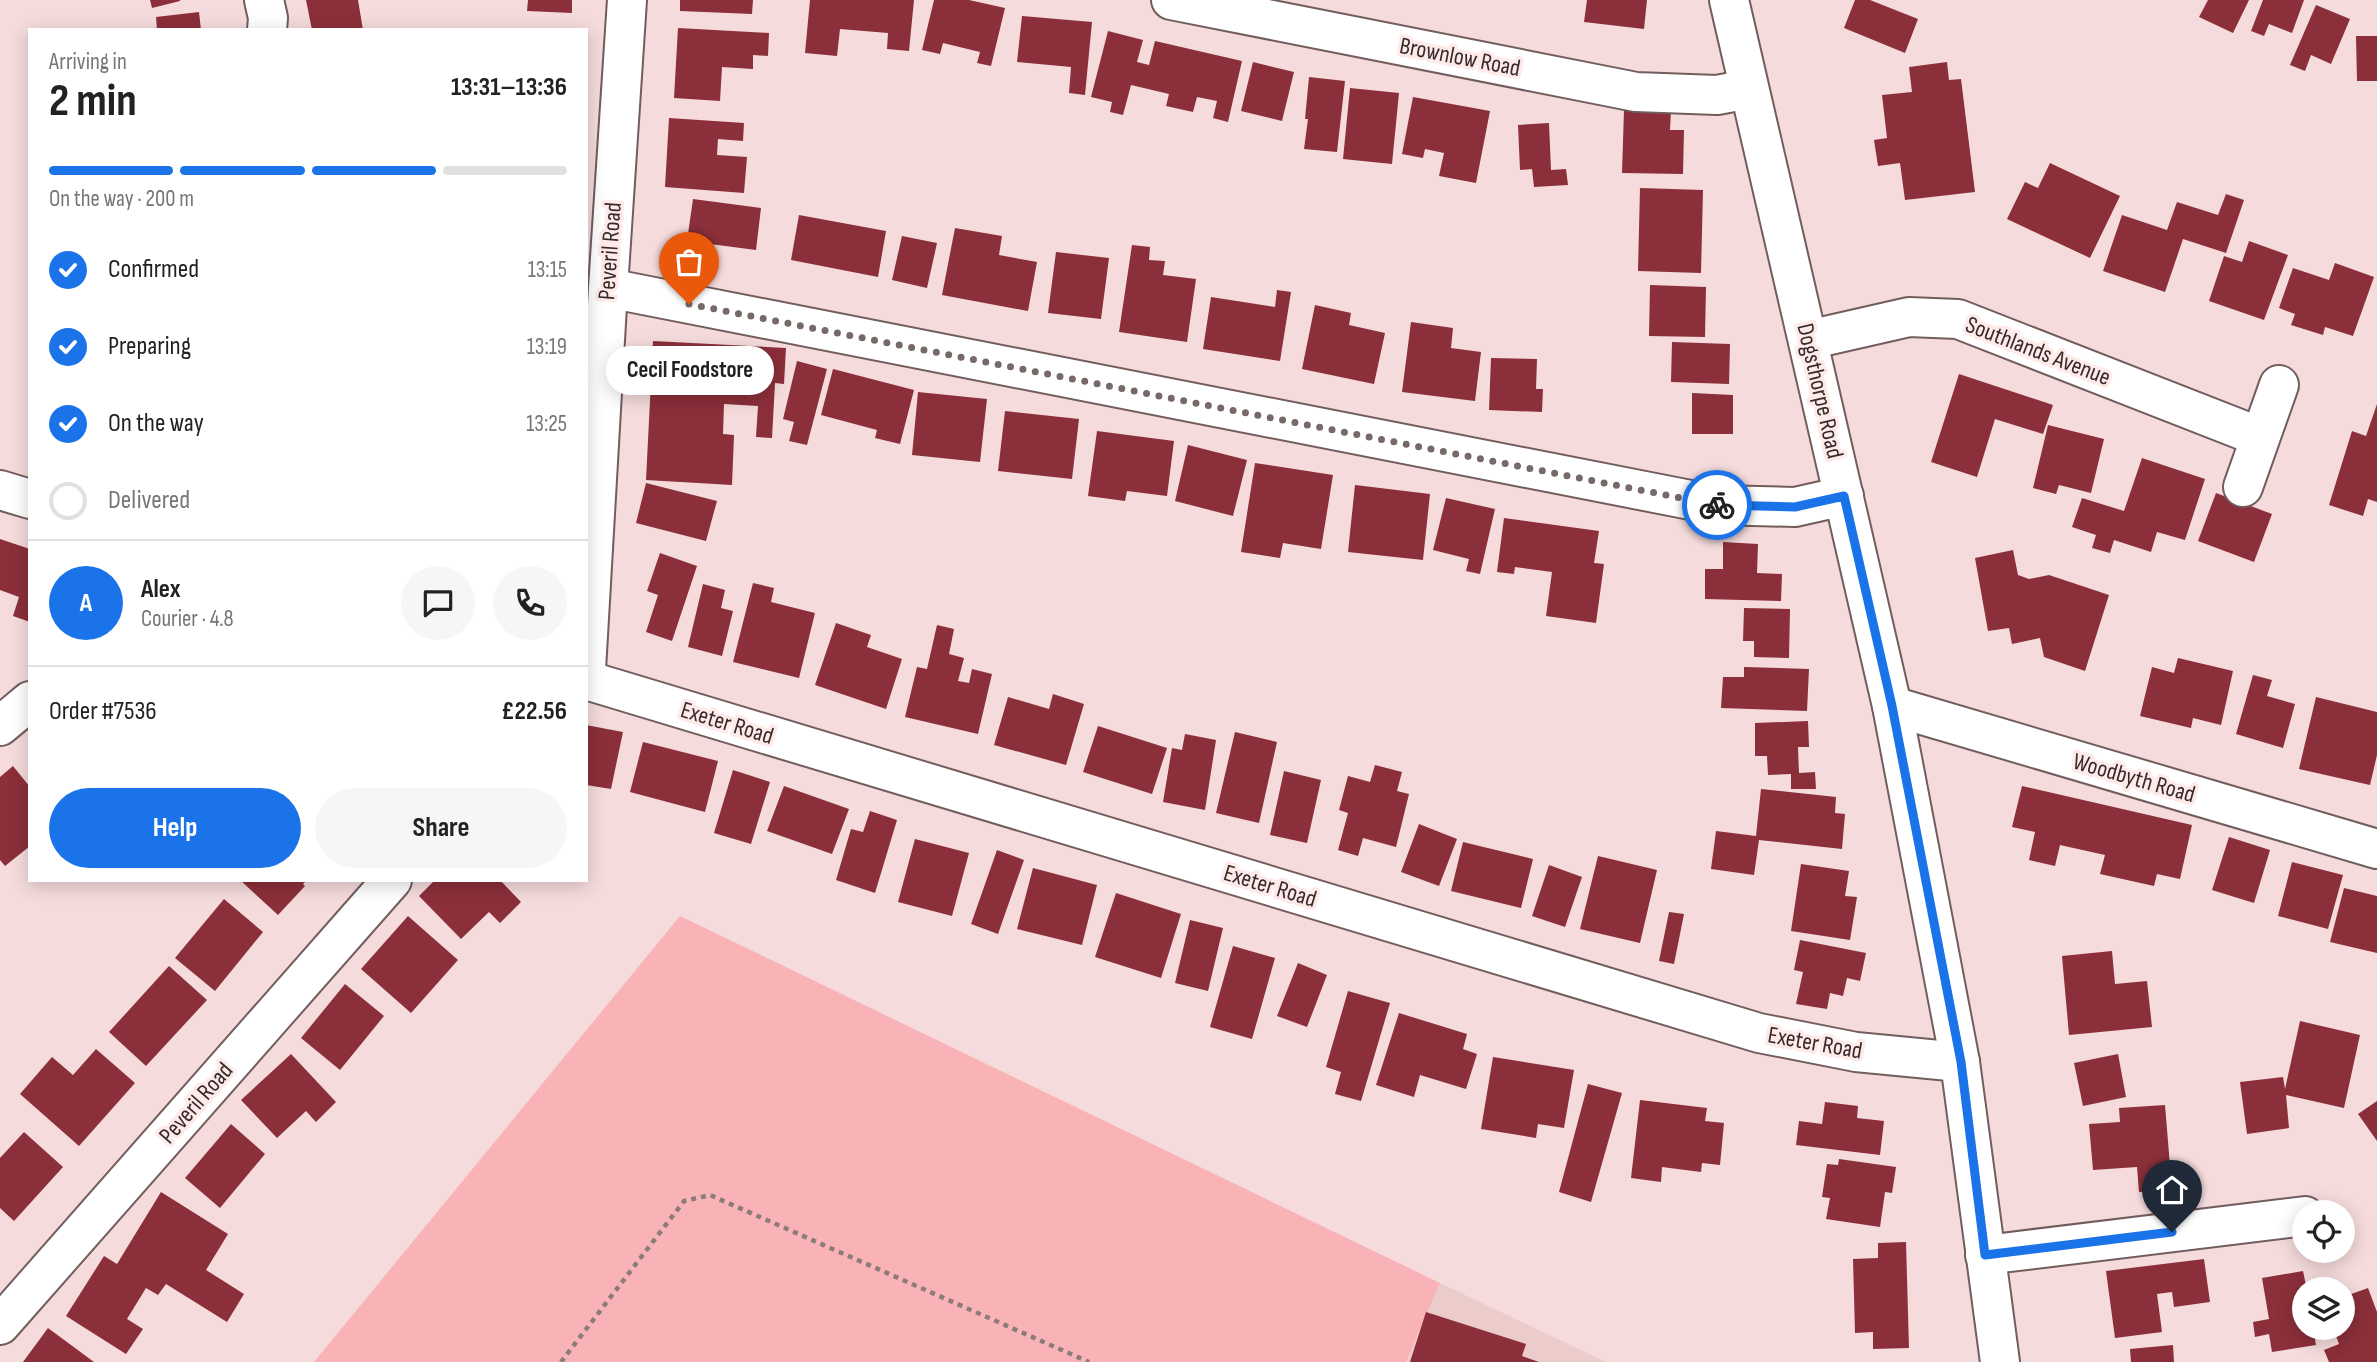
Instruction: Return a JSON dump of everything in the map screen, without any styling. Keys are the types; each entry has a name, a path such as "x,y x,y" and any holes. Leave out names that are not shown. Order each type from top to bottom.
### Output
{"street":[{"path":"264,0 267,28"},
{"name":"Peveril Road","path":"588,635 627,0"},
{"name":"Brownlow Road","path":"1171,0 1636,92 1717,95 1749,89"},
{"name":"Dogsthorpe Road","path":"1730,0 1892,706 1961,1062 2000,1362"},
{"path":"608,288 1716,505 1795,507 1844,496"},
{"name":"Southlands Avenue","path":"1808,340 1909,317 1958,319 2260,437"},
{"path":"2243,487 2279,385"},
{"path":"0,490 28,498"},
{"name":"Exeter Road","path":"588,681 1759,1033 1856,1052 1961,1062"},
{"path":"0,726 28,703"},
{"name":"Woodbyth Road","path":"1892,706 2377,849"},
{"name":"Peveril Road","path":"0,1325 390,882"},
{"path":"1985,1255 2292,1218"}],"path":[{"path":"561,1362 684,1201 710,1195 1088,1362"}],"shaded area":[{"path":"680,916 1440,1283 1406,1362 314,1362"},
{"path":"1440,1283 1606,1362 1406,1362"}],"building":[{"path":"150,0 180,0 180,1 152,8"},
{"path":"306,0 358,0 363,28 312,28"},
{"path":"528,0 572,0 572,13 527,11"},
{"path":"680,0 753,0 752,14 680,11"},
{"path":"810,0 914,0 909,51 887,49 888,33 840,29 837,56 805,53"},
{"path":"934,0 969,0 1005,8 991,66 977,63 980,52 943,43 940,54 922,50"},
{"path":"1587,0 1647,0 1644,29 1584,22"},
{"path":"1855,0 1870,0 1918,19 1905,53 1844,28"},
{"path":"2208,0 2249,0 2233,33 2199,17"},
{"path":"2263,0 2304,0 2292,33 2269,24 2264,36 2251,31"},
{"path":"2316,5 2350,19 2331,64 2311,55 2305,71 2290,65"},
{"path":"199,12 201,28 157,28 156,17"},
{"path":"1022,16 1092,22 1085,95 1069,93 1071,67 1017,62"},
{"path":"678,28 769,33 768,56 753,55 753,69 722,67 720,101 674,98"},
{"path":"1108,31 1143,40 1137,62 1149,65 1155,41 1242,61 1228,122 1213,118 1217,101 1197,97 1193,112 1166,106 1169,94 1131,85 1123,115 1110,112 1112,102 1091,97"},
{"path":"2356,36 2377,36 2377,81 2357,81"},
{"path":"1253,62 1294,72 1282,121 1241,111"},
{"path":"1947,62 1949,80 1961,79 1975,192 1905,200 1900,163 1878,166 1874,140 1887,138 1882,95 1912,92 1909,67"},
{"path":"1309,77 1345,81 1337,152 1304,149"},
{"path":"1350,88 1399,93 1392,164 1343,159"},
{"path":"1413,97 1490,111 1476,183 1439,176 1444,153 1425,149 1423,158 1402,154"},
{"path":"1624,110 1671,111 1670,130 1684,130 1683,174 1622,173"},
{"path":"669,118 744,123 743,141 718,139 717,155 747,157 744,193 665,187"},
{"path":"1549,123 1551,170 1566,169 1568,185 1534,187 1532,169 1520,170 1518,125"},
{"path":"2050,163 2120,196 2090,258 2007,219 2025,182 2038,188"},
{"path":"1640,188 1703,190 1701,273 1638,271"},
{"path":"2226,194 2244,200 2226,253 2183,239 2165,292 2103,271 2122,215 2167,230 2177,202 2218,215"},
{"path":"693,199 761,208 756,250 687,241"},
{"path":"799,215 886,231 878,277 791,260"},
{"path":"955,228 1002,236 999,255 1037,262 1028,311 942,295"},
{"path":"902,236 937,243 927,288 892,280"},
{"path":"2249,241 2288,255 2264,320 2209,301 2224,256 2242,262"},
{"path":"1132,245 1150,247 1149,260 1165,261 1163,275 1196,279 1187,342 1119,332"},
{"path":"1056,252 1109,258 1101,319 1048,313"},
{"path":"2335,263 2374,277 2353,336 2325,327 2323,335 2291,325 2295,314 2279,308 2293,268 2329,280"},
{"path":"1650,285 1706,287 1705,337 1649,336"},
{"path":"1277,290 1291,292 1280,361 1203,349 1211,297 1275,307"},
{"path":"1315,305 1351,313 1349,325 1385,333 1374,384 1302,369"},
{"path":"1411,322 1453,328 1451,348 1481,352 1475,401 1402,392"},
{"path":"653,341 786,348 784,384 775,383 772,438 756,437 758,406 724,404 723,434 734,435 732,485 646,480"},
{"path":"1672,342 1730,344 1729,384 1671,382"},
{"path":"1491,358 1537,359 1536,389 1543,389 1542,412 1489,410"},
{"path":"797,361 827,369 807,445 789,441 794,422 783,419"},
{"path":"833,369 914,390 900,444 875,438 877,430 821,415"},
{"path":"1959,374 2053,405 2043,434 1995,419 1977,477 1931,462"},
{"path":"918,392 987,399 980,462 912,455"},
{"path":"1692,393 1733,395 1733,434 1692,434"},
{"path":"2377,404 2377,502 2368,499 2363,516 2329,505 2352,431 2366,436"},
{"path":"1005,411 1079,419 1072,479 998,471"},
{"path":"2048,425 2104,439 2091,493 2059,485 2056,494 2033,488"},
{"path":"1097,431 1174,441 1167,496 1127,491 1125,501 1088,496"},
{"path":"1188,445 1247,460 1233,516 1175,501"},
{"path":"2142,458 2205,479 2185,540 2157,532 2151,552 2114,540 2110,553 2092,548 2096,535 2072,527 2082,498 2124,511"},
{"path":"1255,463 1333,475 1321,549 1283,543 1280,558 1241,552"},
{"path":"646,483 717,501 706,541 636,523"},
{"path":"1355,485 1430,494 1423,560 1348,552"},
{"path":"2216,493 2272,514 2254,562 2198,541"},
{"path":"1446,498 1495,509 1480,574 1466,571 1469,559 1433,550"},
{"path":"1504,518 1599,531 1594,563 1604,564 1596,623 1546,616 1552,572 1515,567 1514,574 1497,572"},
{"path":"0,539 28,548 28,621 13,616 19,597 0,590"},
{"path":"1723,542 1758,544 1757,573 1782,574 1781,601 1705,599 1705,569 1723,569"},
{"path":"2013,550 2018,575 2029,579 2049,575 2109,595 2085,671 2044,657 2040,638 2012,644 2009,628 1988,631 1975,558"},
{"path":"660,553 697,566 672,641 646,632 658,595 647,591"},
{"path":"753,583 774,588 771,602 815,613 799,678 733,662"},
{"path":"703,584 725,590 721,608 733,611 722,656 688,647"},
{"path":"1744,608 1790,609 1789,658 1754,657 1754,641 1743,641"},
{"path":"836,623 871,635 867,647 902,659 886,709 815,685"},
{"path":"937,625 954,629 949,654 964,658 958,681 969,683 972,669 992,674 978,734 905,717 917,667 927,669"},
{"path":"2178,658 2233,671 2221,725 2193,718 2191,728 2140,716 2152,667 2174,673"},
{"path":"1744,667 1809,669 1807,711 1721,708 1723,677 1744,677"},
{"path":"2253,675 2272,680 2267,696 2295,704 2283,748 2236,734"},
{"path":"1053,694 1084,704 1066,765 994,745 1008,697 1049,709"},
{"path":"2316,697 2377,712 2377,755 2370,785 2299,769"},
{"path":"1808,721 1809,747 1798,747 1799,773 1815,772 1816,789 1791,789 1791,774 1768,775 1767,756 1755,756 1755,723"},
{"path":"588,725 623,732 611,789 588,785"},
{"path":"1098,726 1167,748 1152,794 1083,772"},
{"path":"1235,732 1277,742 1259,823 1216,813"},
{"path":"1185,734 1216,740 1205,810 1163,802 1172,748 1182,750"},
{"path":"643,742 718,761 705,812 630,792"},
{"path":"1375,765 1402,772 1397,791 1409,794 1396,847 1363,838 1358,856 1338,850 1348,813 1339,810 1348,776 1370,782"},
{"path":"13,766 28,785 28,848 5,866 0,860 0,777"},
{"path":"733,770 770,782 751,844 714,833"},
{"path":"1284,771 1321,780 1307,843 1270,835"},
{"path":"784,786 849,809 832,854 767,831"},
{"path":"2022,786 2192,825 2180,879 2157,874 2154,886 2100,874 2105,855 2060,845 2055,866 2029,860 2035,832 2012,827"},
{"path":"1761,789 1836,797 1835,813 1845,814 1842,849 1759,840 1754,875 1711,869 1716,831 1756,836"},
{"path":"870,811 897,820 875,893 836,880 851,829 863,832"},
{"path":"1419,824 1457,839 1439,886 1401,872"},
{"path":"2229,837 2270,850 2254,903 2212,890"},
{"path":"915,839 969,853 952,916 898,902"},
{"path":"1463,842 1533,859 1521,908 1451,891"},
{"path":"997,850 1024,860 998,934 971,924"},
{"path":"1598,856 1657,870 1640,943 1580,929"},
{"path":"2292,862 2343,875 2328,929 2278,916"},
{"path":"1801,864 1849,871 1845,896 1857,897 1850,940 1791,931"},
{"path":"1549,865 1582,877 1565,927 1532,916"},
{"path":"1033,868 1097,885 1082,945 1017,929"},
{"path":"242,882 305,882 305,886 278,915"},
{"path":"433,882 502,882 521,902 500,923 489,912 461,939 419,896"},
{"path":"2344,888 2377,896 2377,953 2330,942"},
{"path":"1116,893 1181,914 1161,978 1095,957"},
{"path":"224,899 263,932 215,991 175,958"},
{"path":"1669,912 1684,914 1674,964 1659,961"},
{"path":"408,916 458,960 411,1013 361,969"},
{"path":"1190,920 1223,928 1208,991 1175,983"},
{"path":"1800,940 1866,953 1860,981 1847,978 1843,996 1830,993 1827,1009 1796,1004 1803,972 1794,970"},
{"path":"1233,946 1275,958 1252,1039 1210,1027"},
{"path":"2112,951 2115,984 2147,981 2152,1027 2069,1035 2062,956"},
{"path":"1298,963 1327,975 1307,1027 1277,1016"},
{"path":"169,966 207,1000 146,1066 109,1032"},
{"path":"345,984 384,1016 340,1070 301,1038"},
{"path":"1348,991 1390,1003 1361,1101 1335,1094 1341,1072 1326,1067"},
{"path":"1399,1013 1467,1034 1463,1049 1477,1054 1466,1089 1420,1075 1414,1097 1376,1085"},
{"path":"2300,1021 2360,1035 2344,1108 2286,1095 2289,1128 2247,1134 2240,1082 2283,1077 2285,1089"},
{"path":"96,1049 135,1083 79,1146 20,1094 52,1057 73,1075"},
{"path":"291,1054 336,1102 316,1122 306,1111 277,1138 241,1100"},
{"path":"2118,1054 2126,1097 2083,1106 2074,1063"},
{"path":"1493,1057 1574,1070 1564,1128 1538,1124 1536,1138 1481,1129"},
{"path":"1588,1084 1622,1093 1591,1202 1559,1192"},
{"path":"1640,1100 1707,1108 1705,1121 1724,1123 1720,1165 1702,1163 1701,1172 1662,1167 1661,1182 1631,1178"},
{"path":"2377,1101 2377,1141 2358,1114"},
{"path":"1825,1102 1858,1106 1857,1118 1884,1121 1880,1155 1796,1145 1799,1121 1822,1124"},
{"path":"2165,1105 2172,1190 2139,1192 2137,1167 2093,1170 2089,1124 2120,1122 2119,1108"},
{"path":"231,1124 265,1154 220,1208 185,1178"},
{"path":"24,1132 63,1167 14,1221 0,1208 0,1158"},
{"path":"1839,1159 1896,1167 1892,1193 1885,1192 1880,1227 1826,1219 1830,1198 1822,1197 1827,1164 1838,1165"},
{"path":"161,1192 228,1234 206,1270 244,1294 227,1322 166,1284 158,1295 146,1288 127,1319 143,1329 126,1354 66,1316 104,1256 117,1264"},
{"path":"1906,1242 1909,1348 1873,1349 1873,1332 1855,1333 1853,1259 1878,1258 1878,1243"},
{"path":"2204,1259 2210,1302 2174,1307 2172,1292 2157,1294 2162,1332 2115,1338 2106,1271"},
{"path":"2303,1271 2304,1277 2292,1277 2292,1340 2315,1340 2316,1345 2272,1352 2269,1334 2255,1337 2253,1322 2269,1319 2262,1278"},
{"path":"2368,1288 2377,1312 2377,1362 2329,1362 2324,1350 2339,1344 2338,1340 2355,1340 2355,1293"},
{"path":"1426,1312 1526,1344 1522,1356 1539,1362 1410,1362"},
{"path":"48,1328 94,1362 23,1362"},
{"path":"2173,1345 2174,1362 2131,1362 2130,1349"}],"way so far":[{"path":"689,304 1717,505"}],"place":[{"name":"Cecil Foodstore","path":"689,304"}],"route":[{"path":"1717,505 1795,507 1844,496 1892,706 1961,1062 1985,1255 2172,1232"}]}
